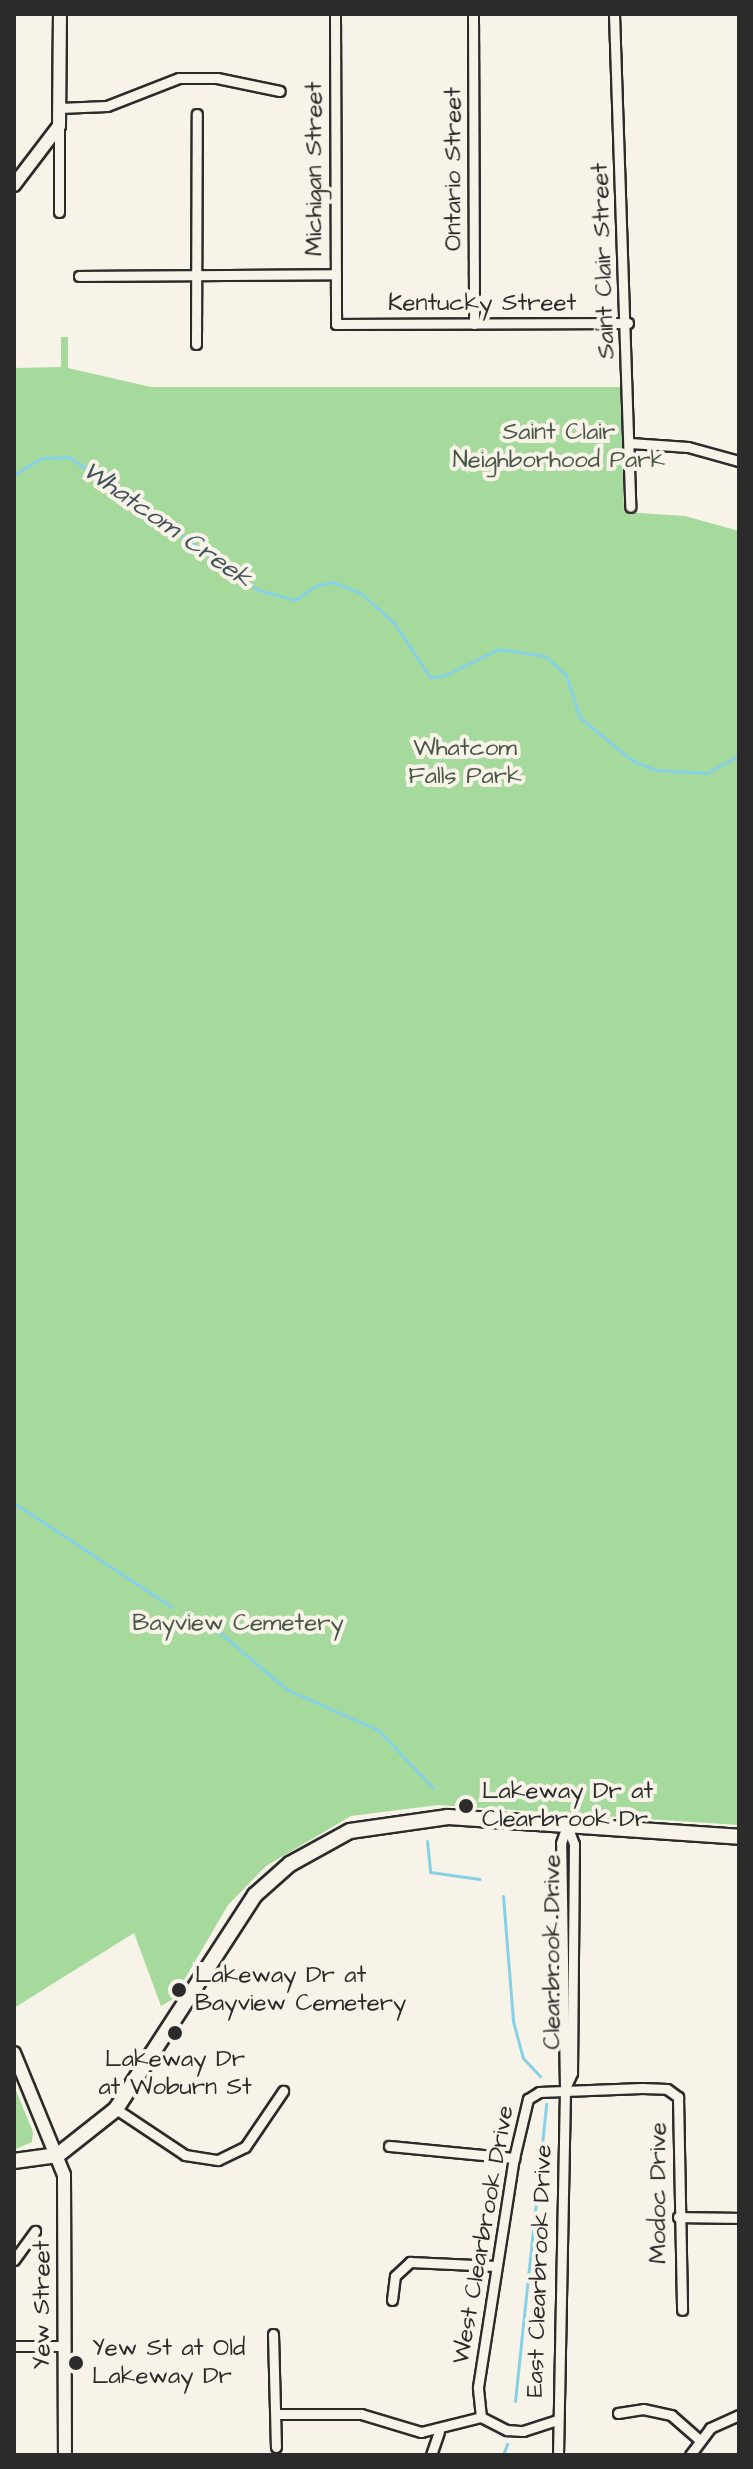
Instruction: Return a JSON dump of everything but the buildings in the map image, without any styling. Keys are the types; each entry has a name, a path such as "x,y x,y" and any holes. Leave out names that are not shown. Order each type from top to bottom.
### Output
{"main road":[{"path":"14,2161 58,2155 116,2109 241,1910 300,1857 350,1831 405,1819 448,1817 739,1837"}],"street":[{"path":"59,212 60,14"},
{"name":"Michigan Street","path":"335,14 336,324"},
{"name":"Ontario Street","path":"473,14 474,324"},
{"name":"Saint Clair Street","path":"614,14 628,323 630,507"},
{"path":"59,108 107,106 179,78 217,78 280,91"},
{"path":"196,344 197,114"},
{"path":"14,185 59,126"},
{"path":"79,276 336,274"},
{"name":"Kentucky Street","path":"336,324 628,323"},
{"path":"630,443 688,447 739,461"},
{"name":"Clearbrook Drive","path":"565,2088 560,1961 561,1843 567,1826"},
{"name":"Yew Street","path":"14,2053 58,2155 67,2254 65,2455"},
{"name":"West Clearbrook Drive","path":"481,2417 478,2387 514,2158 528,2099 565,2088"},
{"name":"Modoc Drive","path":"565,2088 667,2089 678,2097 682,2310"},
{"name":"East Clearbrook Drive","path":"558,2455 556,2420 565,2088"},
{"path":"116,2109 185,2155 218,2160 245,2147 283,2091"},
{"path":"389,2146 514,2158"},
{"path":"678,2217 739,2218"},
{"path":"14,2260 35,2231"},
{"path":"392,2300 395,2276 410,2262 496,2266"},
{"path":"273,2334 276,2447"},
{"path":"14,2346 65,2346"},
{"path":"618,2413 643,2409 671,2415 699,2439"},
{"path":"277,2414 361,2414 421,2432 439,2432 481,2417 507,2430 523,2431 556,2420"},
{"path":"690,2455 699,2439 739,2415"},
{"path":"431,2455 439,2432"}],"green space":[{"path":"61,337 68,337 68,368 151,387 621,387 624,512 685,516 739,531 739,1825 438,1805 351,1816 266,1866 228,1905 173,1999 161,2006 134,1933 14,2008 14,368 61,367"},
{"path":"14,2086 33,2132 32,2142 16,2149"}],"waterway":[{"name":"Whatcom Creek","path":"14,475 41,458 69,457 258,590 295,600 315,586 333,582 362,594 394,623 430,677 443,676 499,649 545,656 566,675 580,718 633,761 656,770 707,773 739,755"},
{"path":"14,1503 172,1607"},
{"path":"204,1619 286,1689 378,1730 433,1788"},
{"path":"427,1841 430,1872 480,1879"},
{"path":"503,1896 513,2021 523,2058 540,2076"},
{"path":"515,2401 546,2104"},
{"path":"503,2455 507,2444"}],"place":[{"name":"Lakeway Dr at Clearbrook Dr","path":"466,1806"},
{"name":"Lakeway Dr at Bayview Cemetery","path":"179,1990"},
{"name":"Lakeway Dr at Woburn St","path":"175,2033"},
{"name":"Yew St at Old Lakeway Dr","path":"76,2363"}],"park label":[{"name":"Saint Clair Neighborhood Park","path":"559,447"},
{"name":"Whatcom Falls Park","path":"465,763"},
{"name":"Bayview Cemetery","path":"238,1624"}]}
